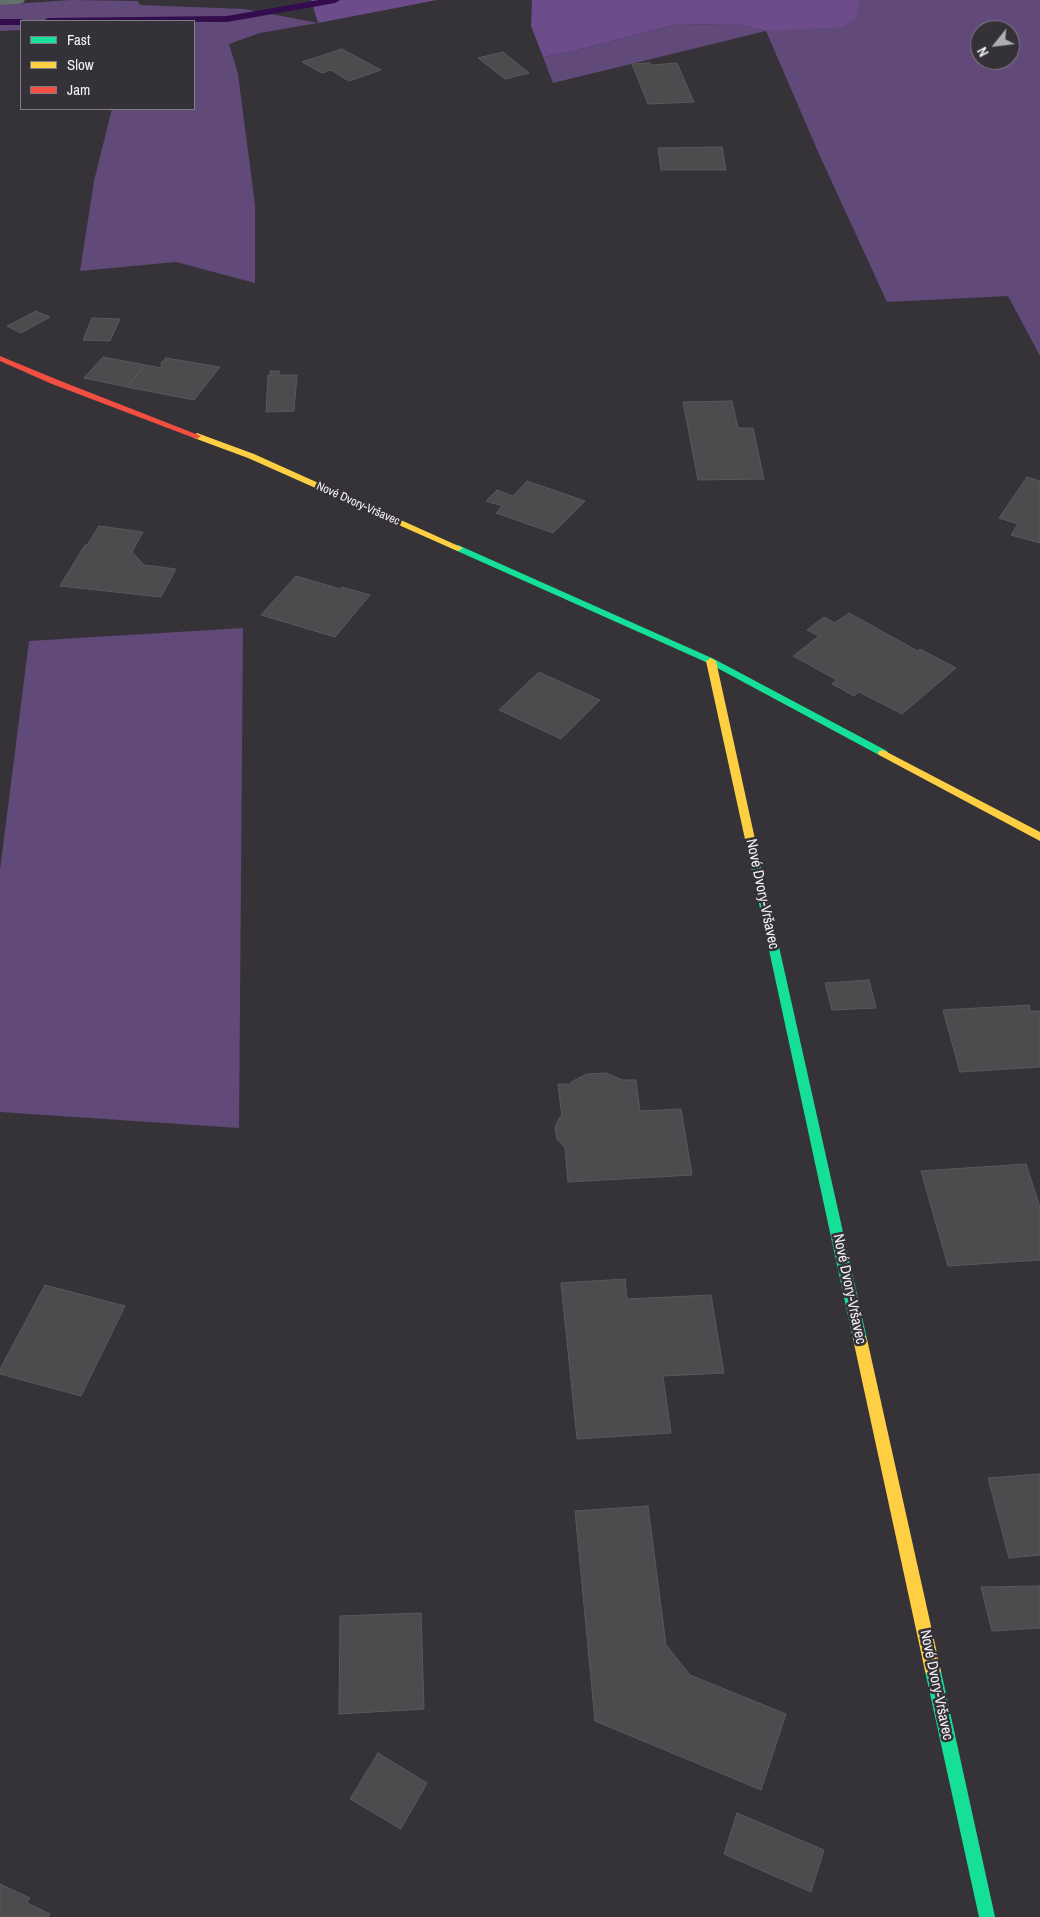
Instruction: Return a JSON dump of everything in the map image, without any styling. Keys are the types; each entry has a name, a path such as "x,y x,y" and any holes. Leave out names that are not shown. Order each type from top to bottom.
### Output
{"street":[{"path":"0,1 18,0"},
{"name":"Nové Dvory-Vršavec","path":"0,358 64,385 250,456 711,661 1040,837"},
{"name":"Nové Dvory-Vršavec","path":"711,661 987,1917"}],"shaded area":[{"path":"70,0 138,1 140,5 245,9 318,23 260,33 229,44 238,74 255,205 255,283 176,262 80,271 94,181 112,110 195,110 195,20 20,20 20,30 0,31 0,5"},
{"path":"311,0 437,0 318,23"},
{"path":"532,0 860,0 856,19 843,27 766,31 742,25 677,24 570,52 543,57 531,26"},
{"path":"860,0 1040,0 1040,356 1008,296 887,302 819,154 766,31 856,19"},
{"path":"677,24 742,25 766,31 553,83 543,57 570,52"},
{"path":"243,628 239,1128 0,1112 0,870 29,641"}],"building":[{"path":"342,49 381,70 349,81 331,70 322,73 302,62"},
{"path":"503,52 529,73 505,79 478,58"},
{"path":"650,63 652,65 677,63 694,102 648,104 632,64"},
{"path":"722,147 726,170 661,170 658,148"},
{"path":"36,311 50,317 21,333 7,326"},
{"path":"92,318 120,319 110,341 83,340"},
{"path":"103,357 145,365 127,387 84,378"},
{"path":"166,358 220,367 194,400 127,387 145,365 162,368 161,363"},
{"path":"270,371 279,371 279,375 297,375 294,411 266,412 268,375 271,375"},
{"path":"732,401 738,428 753,428 764,479 698,480 683,402"},
{"path":"1027,477 1040,481 1040,543 1011,535 1018,524 999,518"},
{"path":"527,481 585,501 553,533 496,513 502,506 486,501 497,490 513,496"},
{"path":"99,526 143,532 132,552 144,565 176,569 161,597 60,586"},
{"path":"296,576 340,589 342,587 370,595 335,637 261,615"},
{"path":"849,613 918,651 920,649 956,668 902,714 859,692 854,696 832,684 837,680 793,656 819,636 807,630 824,617 835,623"},
{"path":"539,672 600,700 561,739 499,710"},
{"path":"869,980 876,1008 832,1010 825,983"},
{"path":"1029,1005 1030,1011 1040,1011 1040,1067 960,1072 943,1010"},
{"path":"606,1073 623,1080 636,1080 640,1111 681,1109 692,1175 568,1182 565,1148 557,1139 555,1127 560,1117 562,1117 558,1084 572,1084 571,1082 587,1074"},
{"path":"1026,1164 1040,1207 1040,1260 948,1266 921,1171"},
{"path":"625,1279 627,1299 711,1295 724,1373 663,1376 671,1433 577,1439 561,1283"},
{"path":"45,1285 125,1306 81,1396 0,1374 0,1369"},
{"path":"1040,1474 1040,1555 1009,1558 988,1478"},
{"path":"648,1506 666,1645 690,1675 786,1714 761,1790 595,1721 575,1511"},
{"path":"1040,1586 1040,1628 992,1631 981,1587"},
{"path":"421,1613 424,1709 339,1714 340,1616"},
{"path":"378,1753 427,1783 401,1829 350,1799"},
{"path":"737,1813 824,1850 811,1892 724,1854"},
{"path":"0,1884 30,1898 27,1903 50,1914 48,1917 0,1917"}],"waterway":[{"path":"138,20 227,19 335,0"},
{"path":"0,22 20,22"}],"traffic: fast":[{"path":"458,548 711,661 883,753"},
{"path":"755,862 860,1339"},
{"path":"933,1671 987,1917"}],"traffic: slow":[{"path":"197,436 251,456 458,548"},
{"path":"711,661 755,862"},
{"path":"883,753 1040,837"},
{"path":"860,1339 933,1671"}],"traffic: jam":[{"path":"0,358 55,382 197,436"}]}
